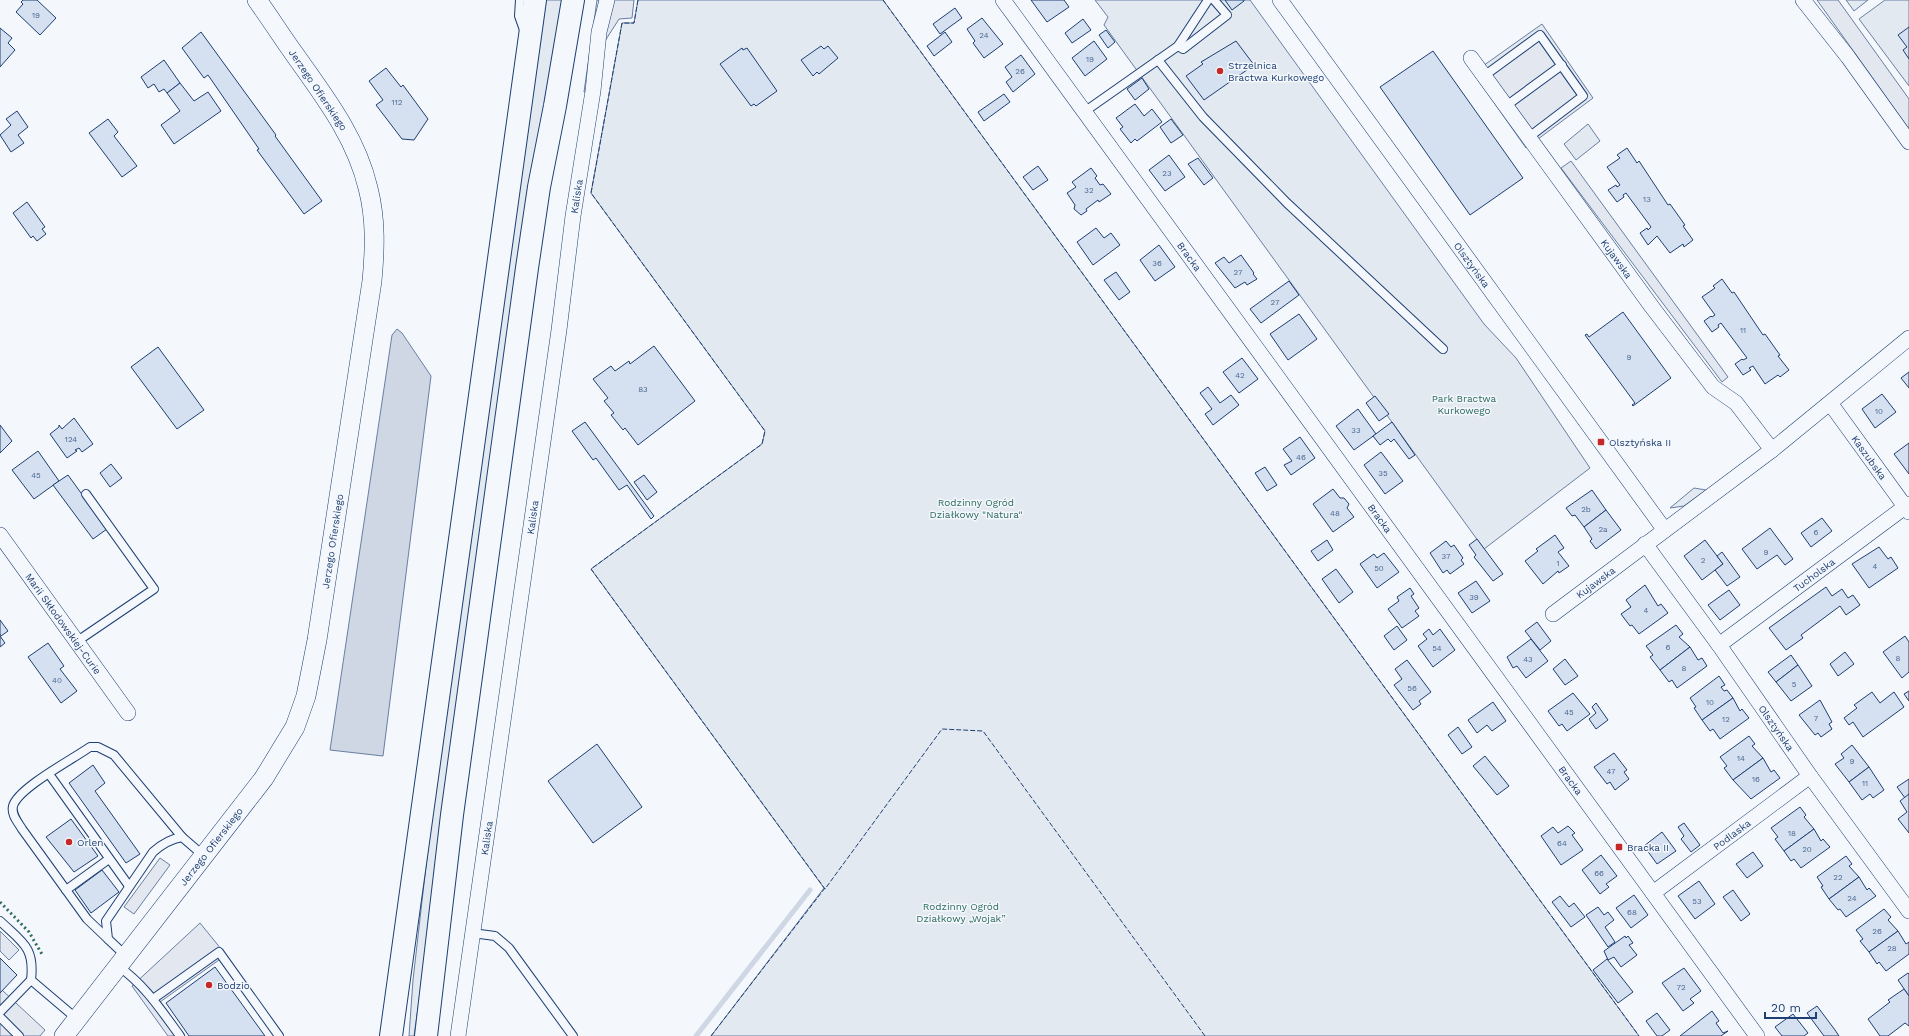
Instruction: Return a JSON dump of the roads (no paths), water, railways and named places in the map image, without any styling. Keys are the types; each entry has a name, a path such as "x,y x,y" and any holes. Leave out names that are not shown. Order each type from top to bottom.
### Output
{"main road":[{"path":"391,1036 535,0"},
{"path":"426,1036 452,815 527,268 539,187 555,106 573,0"}],"street":[{"name":"Jerzego Ofierskiego","path":"64,1036 264,778 295,727 306,696 318,640 372,281 375,246 374,216 368,186 350,137 328,101 257,0"},
{"name":"Kaliska","path":"458,1036 559,330 573,216 592,91 599,32 608,0"},
{"name":"Bracka","path":"1003,0 1757,1036"},
{"name":"Olsztyńska","path":"1280,0 1664,529"},
{"path":"1803,0 1848,57 1909,142"},
{"name":"Kujawska","path":"1471,58 1652,307 1713,387 1736,403 1772,450"},
{"name":"Kujawska","path":"1553,614 1664,529 1772,450 1909,338"},
{"name":"Kaszubska","path":"1830,403 1908,507"},
{"name":"Tucholska","path":"1719,645 1908,507"},
{"name":"Marii Skłodowskiej-Curie","path":"0,535 128,713"},
{"name":"Olsztyńska","path":"1646,544 1719,645 1810,776 1909,911"},
{"name":"Podlaska","path":"1654,893 1810,776"}],"lane":[{"path":"520,0 519,16 529,46"},
{"path":"1084,112 1178,46 1208,0"},
{"path":"1178,46 1183,49 1227,15 1214,0"},
{"path":"1484,76 1540,35 1583,96 1529,137"},
{"path":"1158,60 1203,117 1282,198 1443,349"},
{"path":"1506,106 1562,65"},
{"path":"76,642 154,589 86,494"},
{"path":"180,1036 154,999 131,975 108,939 87,919 13,815 13,807 18,797 49,774 90,748 98,747 114,755 182,837 204,856"},
{"path":"49,774 129,886"},
{"path":"108,939 106,921 153,852 171,839 182,837"},
{"path":"66,890 109,859"},
{"path":"0,921 29,949 32,967 31,980 0,1012"},
{"path":"472,933 494,936 509,948 573,1036"},
{"path":"154,999 219,952 279,1036"},
{"path":"31,980 77,1019"},
{"path":"0,1017 19,1036"}],"waterway":[{"path":"696,1036 810,890"}],"place":[{"name":"Strzelnica Bractwa Kurkowego","path":"1220,71"},
{"name":"Olsztyńska II","path":"1601,442"},
{"name":"Orlen","path":"69,842"},
{"name":"Bracka II","path":"1619,847"},
{"name":"Bodzio","path":"209,985"}],"park label":[{"name":"Park Bractwa Kurkowego","path":"1464,404"},
{"name":"Rodzinny Ogród Działkowy \"Natura\"","path":"976,508"},
{"name":"Rodzinny Ogród Działkowy „Wojak”","path":"961,912"}]}
